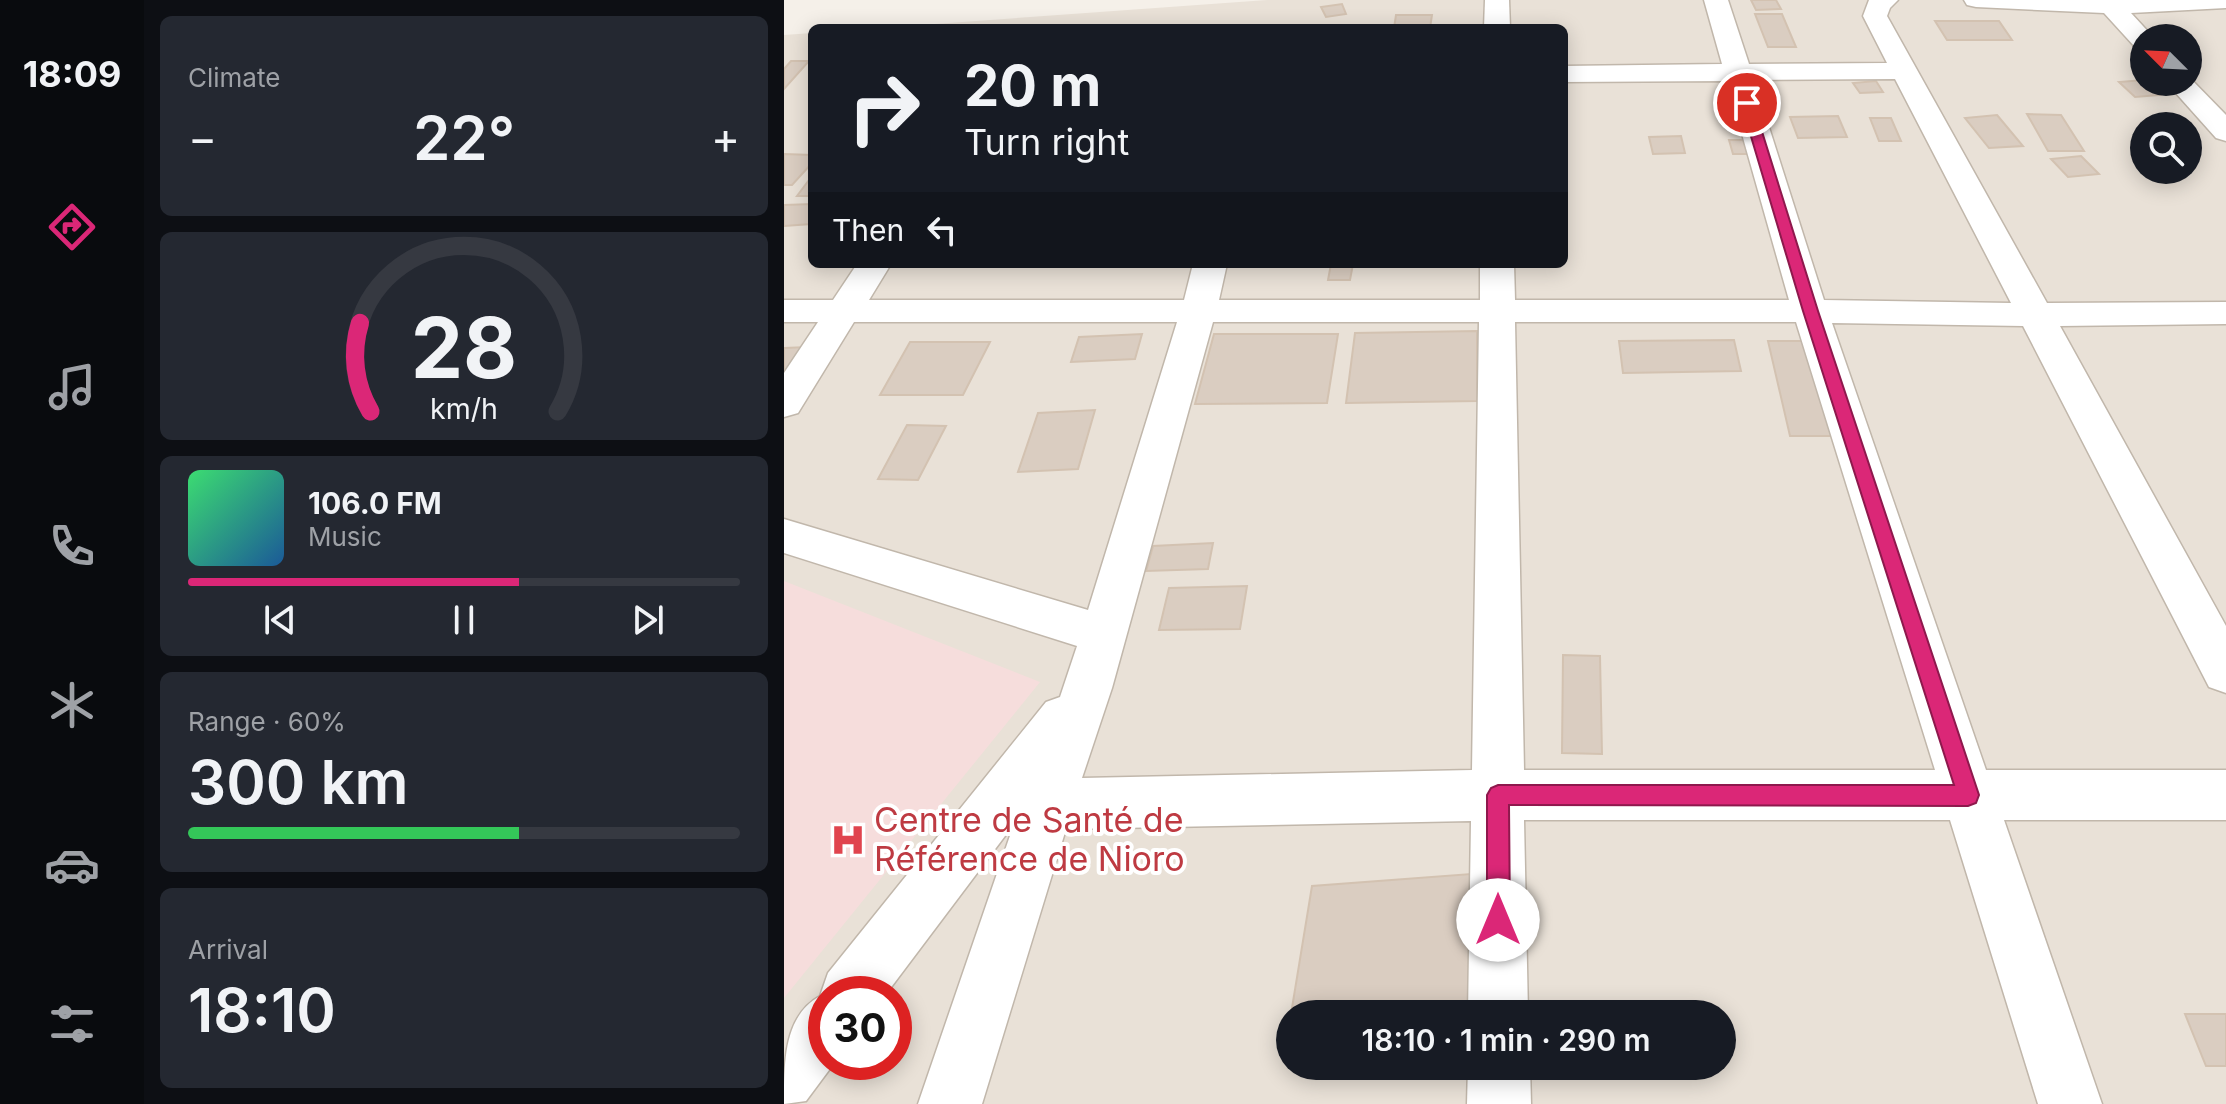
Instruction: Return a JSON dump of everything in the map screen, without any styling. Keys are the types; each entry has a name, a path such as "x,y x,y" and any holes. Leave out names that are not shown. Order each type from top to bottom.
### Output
{"street":[{"path":"1497,0 1497,24"},
{"path":"1716,0 1810,311 2070,1104"},
{"path":"1886,0 1879,4 1875,16 1902,71 2037,315 2226,672"},
{"path":"1976,0 2111,6 2226,1"},
{"path":"2111,6 2130,27"},
{"path":"1568,74 1902,71"},
{"path":"2193,96 2226,132"},
{"path":"784,403 871,268"},
{"path":"950,1104 1088,688 1209,268"},
{"path":"1497,268 1498,1000"},
{"path":"784,311 2226,313"},
{"path":"784,536 1102,634"},
{"path":"863,976 1088,688"},
{"path":"1047,804 1498,795 2226,795"},
{"path":"784,1079 808,1048"},
{"path":"1499,1080 1499,1104"}],"shaded area":[{"path":"1267,0 2226,0 2226,1104 784,1104 784,35 808,33 808,268 1568,268 1568,24 934,24"},
{"name":"Centre de Santé de Référence de Nioro","path":"784,581 1040,682 784,998"}],"building":[{"path":"1751,0 1776,0 1781,9 1756,10"},
{"path":"1342,4 1346,14 1326,17 1321,7"},
{"path":"1755,14 1782,14 1796,47 1768,47"},
{"path":"1396,15 1432,15 1431,24 1395,24"},
{"path":"1935,21 1999,21 2012,40 1947,40"},
{"path":"791,61 808,61 784,89 784,69"},
{"path":"1876,81 1883,92 1860,93 1853,83"},
{"path":"2130,81 2130,92 2119,82"},
{"path":"2027,114 2061,115 2084,151 2048,151"},
{"path":"1997,115 2023,146 1989,148 1965,118"},
{"path":"1838,116 1847,137 1798,138 1790,117"},
{"path":"1870,118 1891,118 1901,141 1879,141"},
{"path":"1681,136 1685,153 1653,154 1649,137"},
{"path":"1729,140 1753,140 1757,154 1733,154"},
{"path":"784,154 808,155 808,167 792,185 784,185"},
{"path":"2081,156 2099,174 2068,177 2051,159"},
{"path":"808,181 808,196 797,196"},
{"path":"808,204 808,224 784,226 784,205"},
{"path":"1330,268 1352,268 1350,280 1328,280"},
{"path":"1477,331 1477,401 1346,403 1355,333"},
{"path":"1142,334 1135,359 1071,362 1079,337"},
{"path":"1214,334 1338,334 1327,403 1195,404"},
{"path":"1734,340 1741,371 1623,373 1619,341"},
{"path":"1768,341 1809,341 1835,436 1790,436"},
{"path":"910,342 990,342 963,395 880,395"},
{"path":"807,347 784,383 784,348"},
{"path":"1095,410 1078,469 1018,472 1038,413"},
{"path":"907,425 946,426 918,480 878,479"},
{"path":"1213,543 1208,569 1146,571 1153,546"},
{"path":"1247,586 1240,629 1159,630 1169,588"},
{"path":"1563,655 1600,656 1602,754 1562,753"},
{"path":"1471,874 1470,1000 1293,1000 1312,886"},
{"path":"2185,1014 2226,1014 2226,1066 2206,1066"}],"place":[{"name":"Centre de Santé de Référence de Nioro","path":"848,840"}],"route":[{"path":"1498,920 1498,795 1968,795 1810,311 1747,103"}]}
